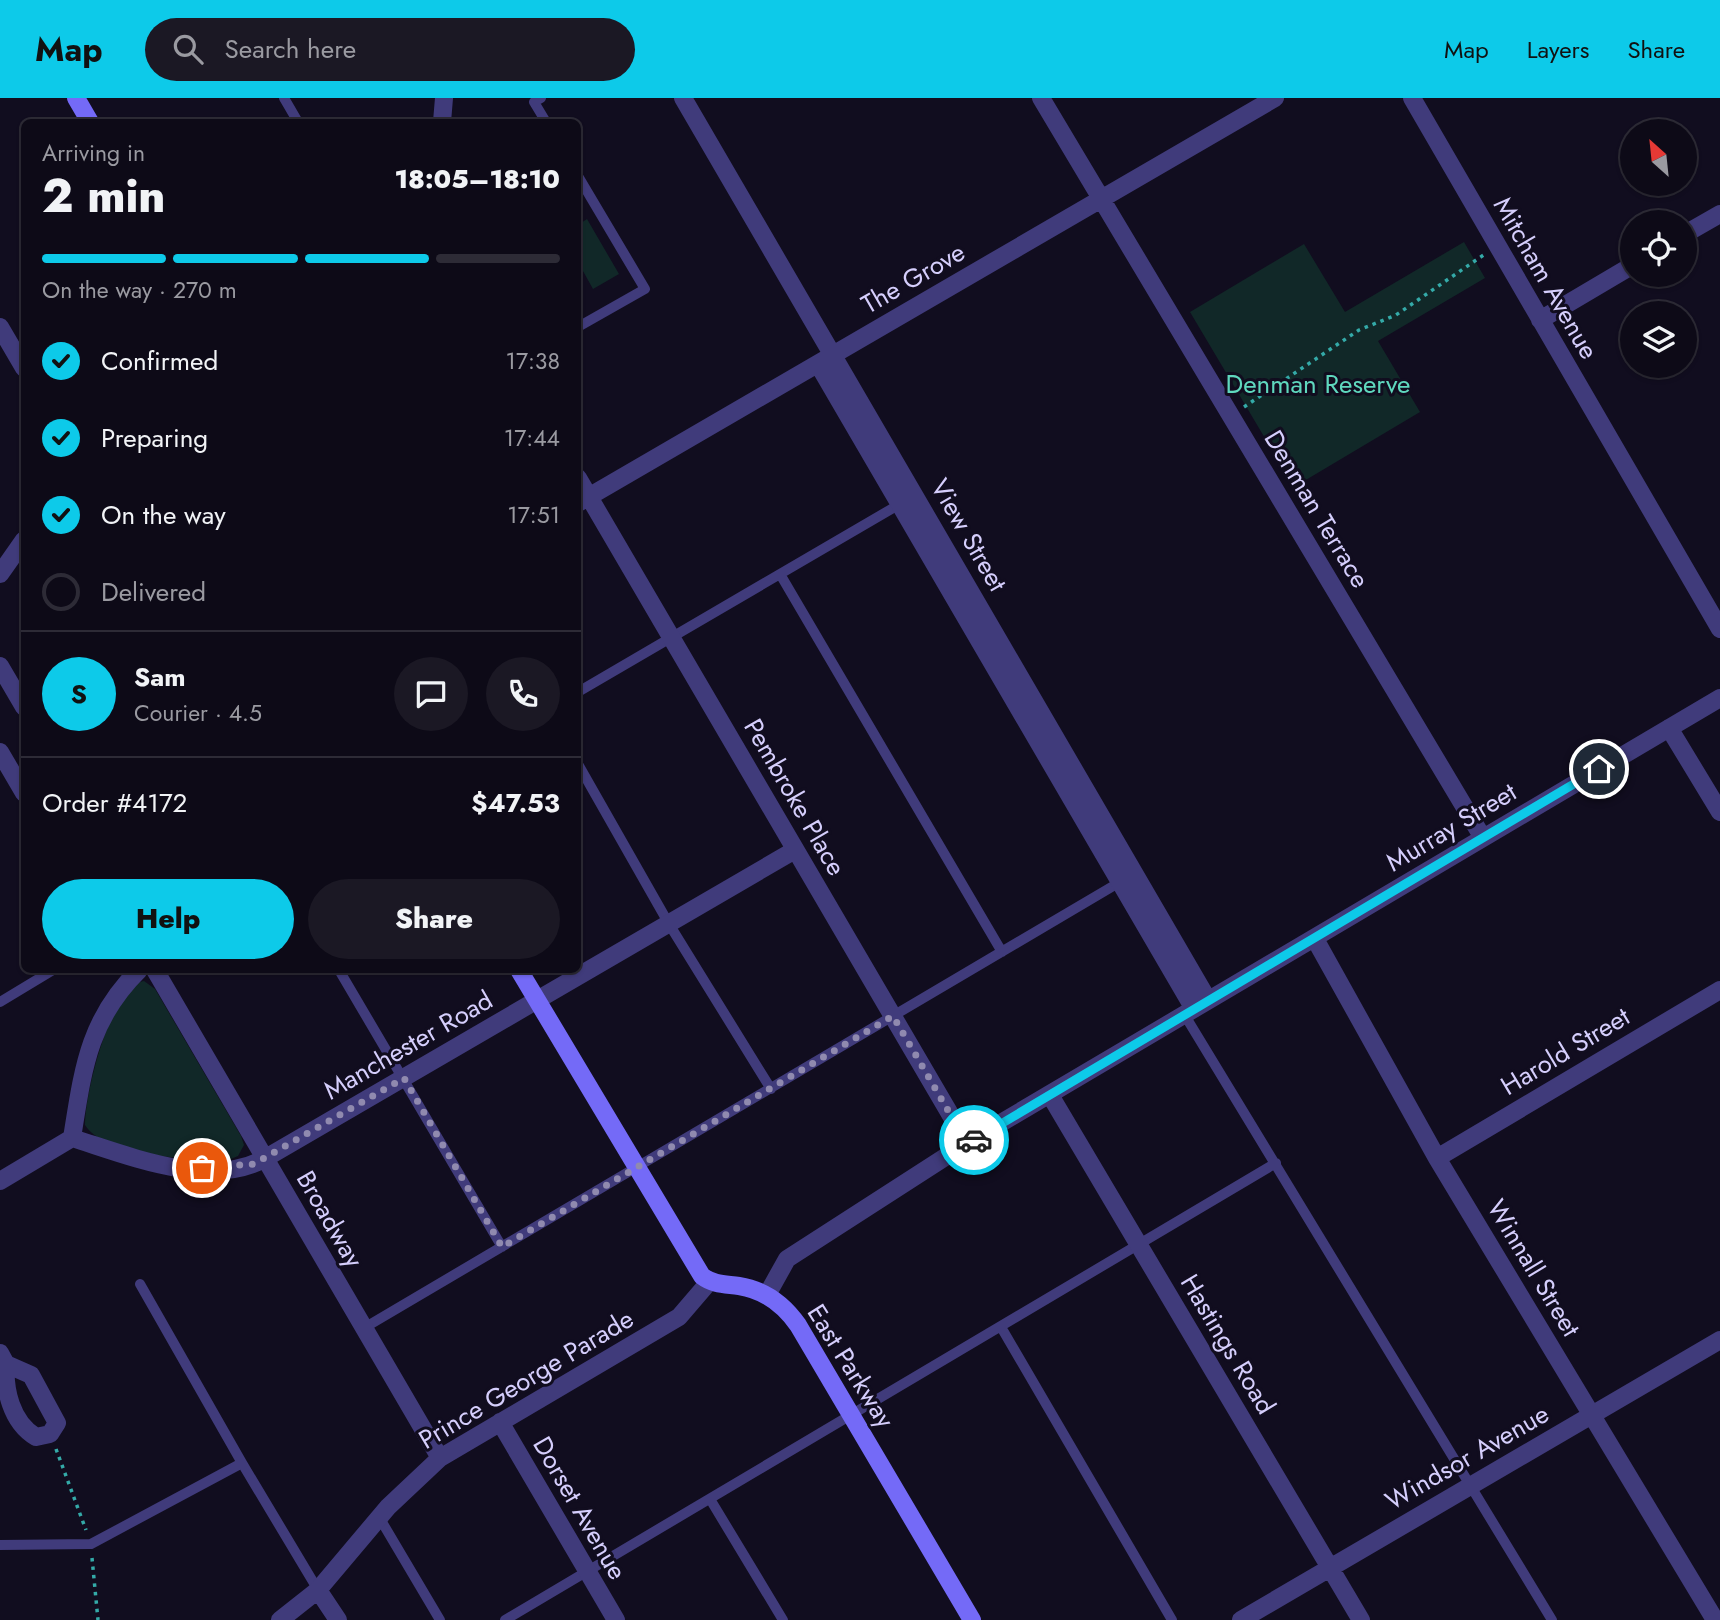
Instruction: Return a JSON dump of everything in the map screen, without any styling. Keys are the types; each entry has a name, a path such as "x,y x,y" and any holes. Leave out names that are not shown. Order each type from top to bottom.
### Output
{"street":[{"path":"76,98 88,119"},
{"path":"442,119 443,98"},
{"name":"View Street","path":"683,98 900,504 1195,1008"},
{"name":"Denman Terrace","path":"1041,98 1483,838"},
{"name":"The Grove","path":"583,500 1275,98"},
{"name":"Mitcham Avenue","path":"1412,98 1720,629"},
{"path":"1697,227 1720,214"},
{"path":"1541,320 1620,273"},
{"path":"0,327 21,363"},
{"name":"View Street","path":"825,360 1195,1008"},
{"name":"Pembroke Place","path":"583,500 671,638 967,1143"},
{"path":"0,574 21,544"},
{"path":"0,666 19,685"},
{"name":"Murray Street","path":"1195,1008 1720,698"},
{"path":"1669,727 1720,813"},
{"path":"0,752 21,788"},
{"name":"Manchester Road","path":"72,1138 165,1167 243,1167 264,1159 795,850"},
{"name":"Winnall Street","path":"1315,939 1437,1158 1716,1620"},
{"path":"0,1181 72,1138 89,1043 122,987 136,973"},
{"name":"Broadway","path":"157,973 440,1458"},
{"path":"521,973 694,1264 709,1282"},
{"name":"Harold Street","path":"1437,1158 1720,990"},
{"path":"767,1295 787,1259 967,1143 1195,1008"},
{"name":"Hastings Road","path":"1050,1095 1362,1620"},
{"name":"East Parkway","path":"709,1282 742,1286 767,1295 780,1304 799,1325 972,1620"},
{"name":"Prince George Parade","path":"280,1620 318,1590 379,1517 440,1458 679,1317 709,1282"},
{"name":"Windsor Avenue","path":"1241,1620 1720,1340"},
{"path":"3,1358 31,1375 57,1423 50,1434 36,1437 26,1431 4,1390 3,1358"},
{"name":"Dorset Avenue","path":"500,1422 616,1620"},
{"path":"318,1590 338,1620"}],"lane":[{"path":"284,98 296,119"},
{"path":"541,98 534,102 544,119"},
{"path":"581,181 645,289 581,325"},
{"path":"581,690 900,504"},
{"path":"780,574 1002,952"},
{"path":"581,769 669,924 771,1089"},
{"path":"364,1328 638,1169 1120,882"},
{"path":"0,1002 48,973"},
{"path":"341,973 502,1247"},
{"path":"1195,1008 1276,1163 1473,1485 1552,1620"},
{"path":"505,1620 1139,1247 1276,1163"},
{"path":"140,1284 318,1590"},
{"path":"1002,1327 1172,1620"},
{"path":"0,1545 91,1544 242,1463"},
{"path":"710,1499 783,1620"},
{"path":"379,1517 440,1620"}],"path":[{"path":"1231,415 1359,330 1396,315 1439,283 1498,246"},
{"path":"50,1434 91,1544 98,1620"}],"green space":[{"path":"587,219 619,274 593,289 581,267 581,223"},
{"name":"Denman Reserve","path":"1464,242 1485,278 1378,341 1420,412 1294,487 1190,312 1304,244 1345,312"},
{"path":"144,981 155,989 241,1136 244,1145 238,1156 215,1159 152,1155 111,1144 96,1136 85,1125 89,1090 110,1021 120,1002 132,988"}],"way so far":[{"path":"202,1168 221,1169 254,1164 404,1078 502,1247 893,1016 967,1143 974,1140"}],"route":[{"path":"974,1140 1599,769"}]}
